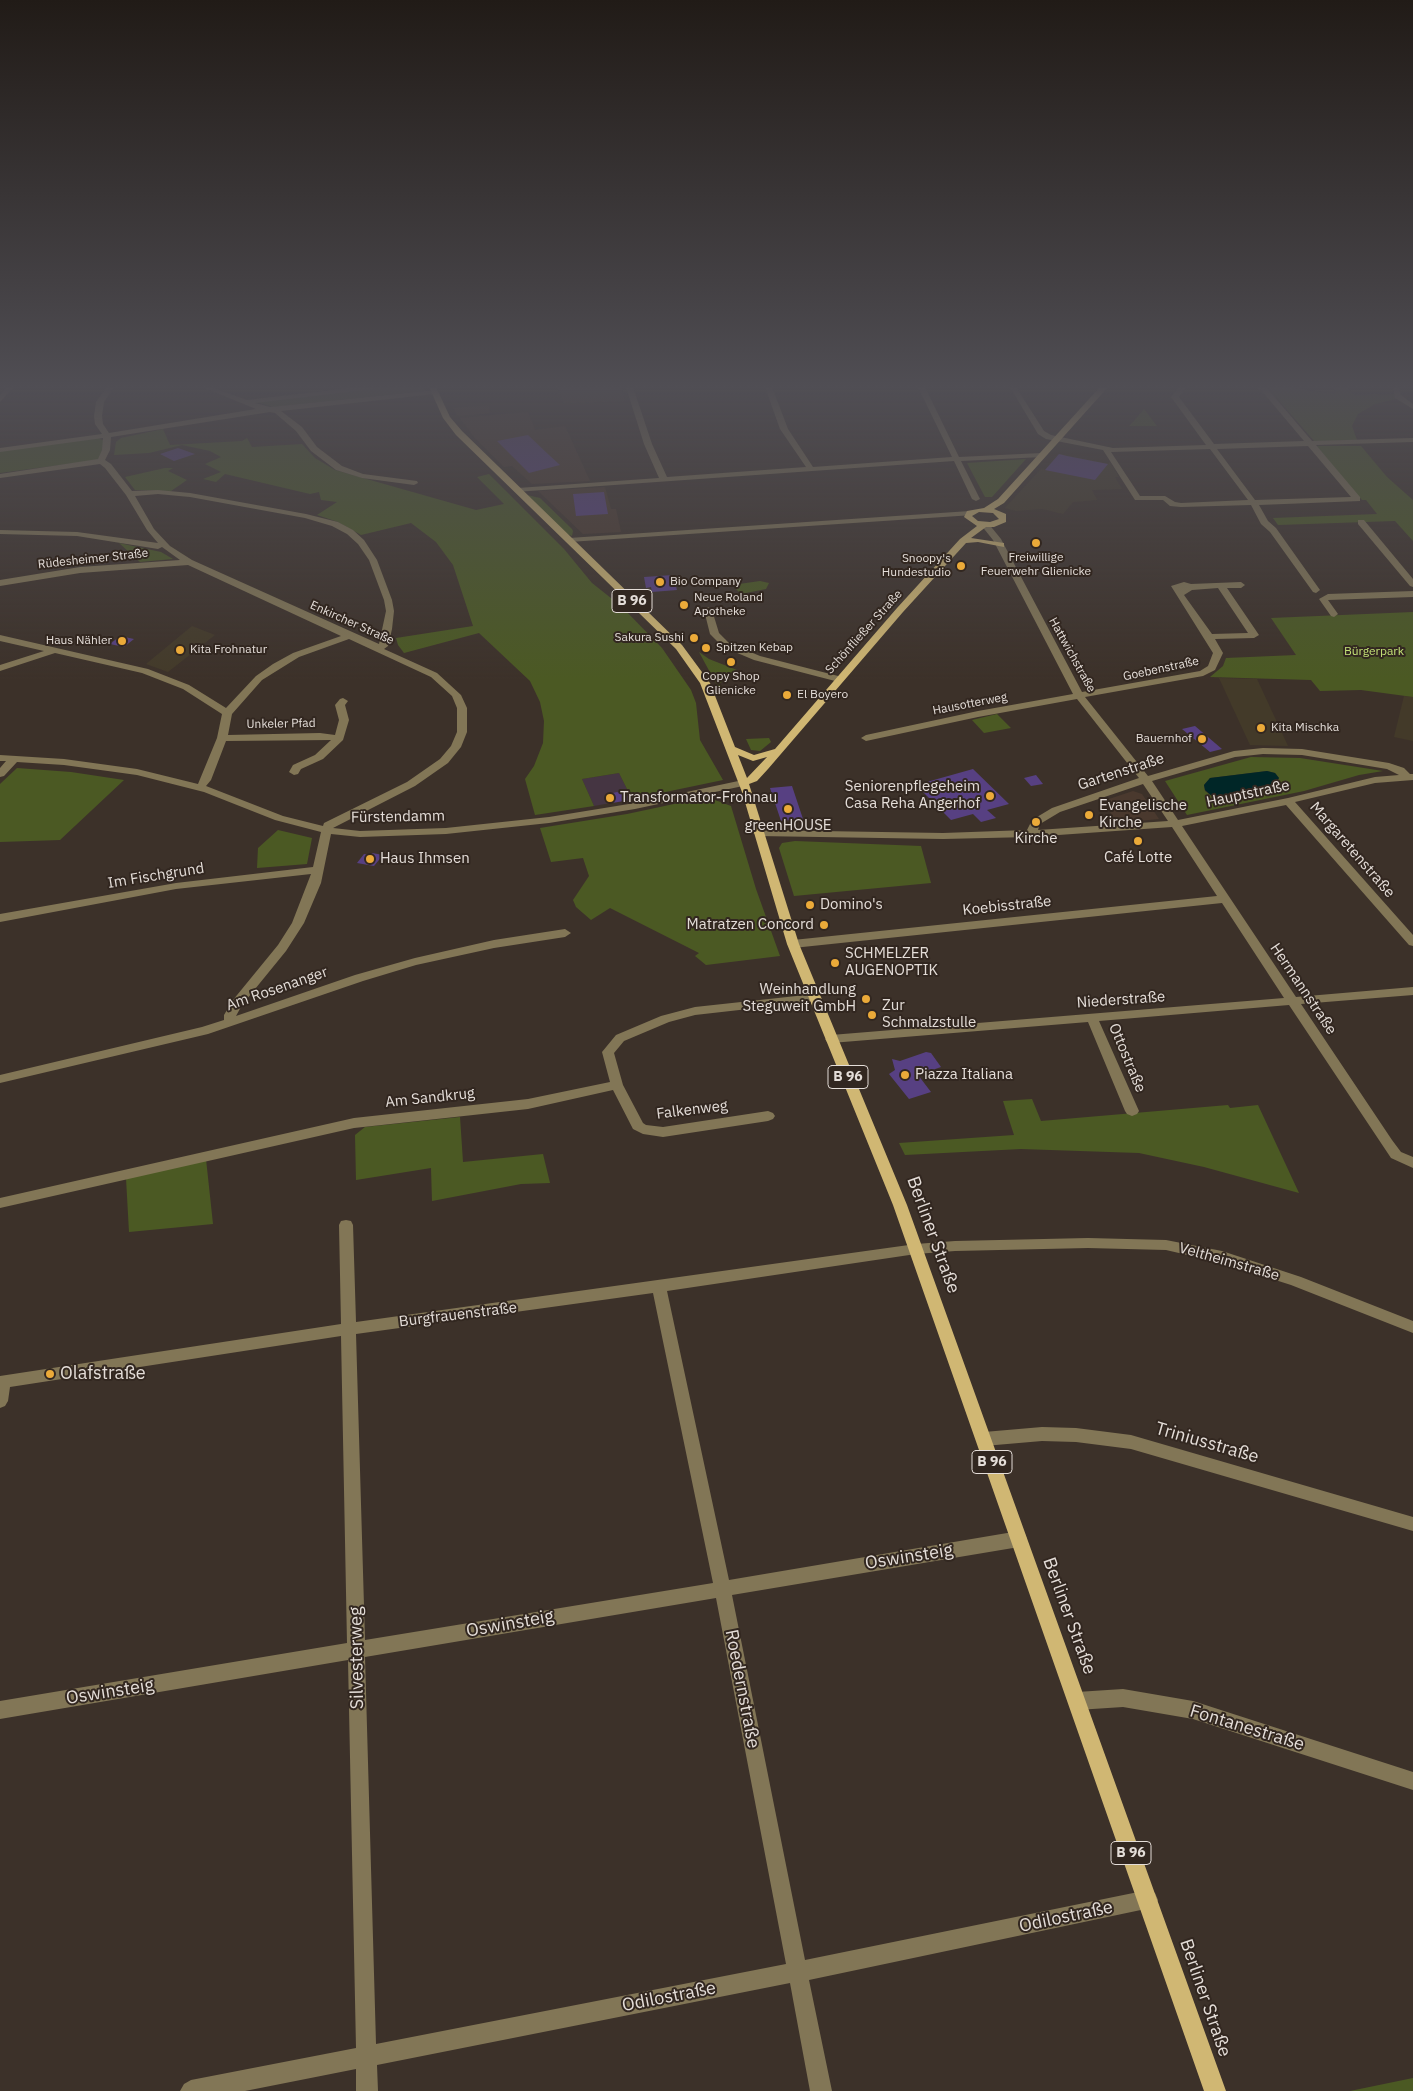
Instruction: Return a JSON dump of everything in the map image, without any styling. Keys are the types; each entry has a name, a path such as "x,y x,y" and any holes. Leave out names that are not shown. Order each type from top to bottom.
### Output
{"main road":[{"name":"B 96","path":"513,485 679,647 704,683 732,749 793,944 831,1039"},
{"path":"971,517 1001,501 1016,485"},
{"path":"999,513 1001,501"},
{"path":"971,517 984,525 996,524 1004,518 999,513 986,510"},
{"path":"971,517 972,532"},
{"name":"Schönfließer Straße","path":"743,783 753,779 972,532 984,525"},
{"path":"963,542 978,540 999,542"},
{"path":"732,749 753,758 762,757 777,751"},
{"name":"Berliner Straße","path":"831,1039 881,1156 916,1249 1215,2091"}],"street":[{"name":"Enkircher Straße","path":"123,485 151,530 163,544 189,562 434,675 456,695 462,708 462,732 456,746 444,761 427,775 332,822 326,830"},
{"path":"518,490 590,485"},
{"path":"969,485 976,499"},
{"path":"1129,485 1138,498 1165,498 1175,505 1357,499 1345,485"},
{"path":"1240,485 1261,513 1264,522 1273,530 1316,590 1309,593 1314,597 1413,594"},
{"path":"130,494 169,493 228,501 306,516 335,524 350,532 361,542 373,560 388,600 387,629 383,646 378,648"},
{"path":"569,540 971,517"},
{"path":"1361,522 1413,584"},
{"name":"Hattwichstraße","path":"996,524 999,542"},
{"name":"Hattwichstraße","path":"984,525 999,542 1080,697 1146,780 1174,824"},
{"path":"0,532 77,534 158,546 163,544"},
{"name":"Rüdesheimer Straße","path":"0,583 80,570 189,562"},
{"name":"Goebenstraße","path":"1080,697 1203,673 1212,668 1218,653 1175,588 1177,585 1190,588 1241,585"},
{"name":"Goebenstraße","path":"1209,637 1254,635 1221,586"},
{"path":"1325,598 1334,614"},
{"path":"708,610 715,634 726,645 757,658 840,679"},
{"path":"200,788 206,780 222,738 226,713 259,678 296,655 349,636"},
{"path":"0,638 112,663 164,678 200,694 226,713"},
{"path":"0,668 54,650"},
{"name":"Hausotterweg","path":"866,738 978,714 1080,697"},
{"path":"294,772 297,767 318,757 339,738 344,720 340,705 344,701"},
{"name":"Unkeler Pfad","path":"222,738 320,736 339,738"},
{"name":"Gartenstraße","path":"1030,834 1036,822 1056,810 1146,780 1234,754 1263,751 1302,752 1390,766 1410,777"},
{"name":"Fürstendamm","path":"0,758 119,769 200,788 279,818 326,830 382,835 506,825 636,806 743,783"},
{"path":"0,774 14,758"},
{"name":"Hauptstraße","path":"758,833 929,836 1030,834 1174,824 1288,801 1375,780 1410,777"},
{"name":"Margaretenstraße","path":"1288,801 1413,942"},
{"name":"Hermannstraße","path":"1174,824 1387,1144 1396,1155 1413,1163"},
{"path":"230,1022 230,1015 237,1003 282,948 298,923 312,892 326,830"},
{"name":"Im Fischgrund","path":"0,918 176,886 318,870"},
{"name":"Koebisstraße","path":"793,944 1225,900"},
{"name":"Am Rosenanger","path":"0,1079 204,1031 359,978 414,962 476,948 565,933"},
{"name":"Niederstraße","path":"831,1039 1413,991"},
{"path":"617,1085 608,1052 620,1038 665,1019 695,1011 815,998"},
{"name":"Ottostraße","path":"1092,1018 1132,1111"},
{"name":"Falkenweg","path":"617,1085 638,1126 651,1132 768,1116"},
{"name":"Am Sandkrug","path":"0,1203 354,1123 528,1104 617,1085"},
{"name":"Silvesterweg","path":"346,1225 367,2091"},
{"name":"Veltheimstraße","path":"916,1249 955,1246 1088,1243 1166,1245 1222,1257 1296,1281 1413,1327"},
{"name":"Burgfrauenstraße","path":"2,1381 348,1329 659,1287 916,1249"},
{"name":"Roedernstraße","path":"659,1287 722,1589 821,2091"},
{"path":"0,1401 2,1381"},
{"name":"Triniusstraße","path":"984,1439 1042,1434 1076,1435 1131,1442 1413,1524"},
{"name":"Oswinsteig","path":"0,1710 1019,1539"},
{"name":"Fontanestraße","path":"1077,1701 1123,1698 1193,1710 1413,1781"},
{"name":"Odilostraße","path":"191,2091 366,2055 798,1972 1148,1900"}],"shaded area":[{"path":"1027,485 1119,485 1122,489 1092,490 1097,500 1073,502 1063,514 1042,509 1016,511 1005,508"},
{"path":"605,487 611,509 616,509 621,532 583,534 538,491"},
{"name":"Kita Frohnatur","path":"192,626 215,635 168,672 146,664"},
{"name":"Kita Mischka","path":"1219,678 1257,679 1288,746 1250,745"},
{"path":"1404,696 1413,697 1413,741 1394,737"},
{"path":"619,773 632,799 594,806 582,779"},
{"path":"1133,791 1142,794 1159,819 1117,823 1103,801"}],"green space":[{"path":"131,485 180,485 171,491 135,490"},
{"path":"270,485 386,485 476,510 504,504 485,485 500,485 564,549 592,583 621,606 662,648 691,690 696,703 700,740 723,780 632,799 619,773 582,779 594,806 535,815 525,779 534,766 543,743 544,721 540,702 530,681 479,633 404,653 398,645 396,638 473,626 453,565 436,542 411,523 361,535 338,522 317,515 337,502 321,500 319,492 310,494"},
{"path":"978,485 1003,485 992,497 985,497"},
{"path":"1349,485 1396,485 1413,500 1413,541 1395,521 1278,525 1273,518 1377,514 1366,500 1362,500"},
{"path":"527,495 540,498 572,529 572,536 567,534"},
{"path":"119,543 161,552 173,559 140,562"},
{"path":"760,581 769,583 766,589 741,594 732,585"},
{"name":"Bürgerpark","path":"1413,612 1413,697 1361,690 1320,691 1311,680 1210,677 1223,666 1226,658 1296,655 1271,618"},
{"path":"699,652 709,659 737,670 719,684 722,686 719,689"},
{"path":"997,714 1011,728 984,733 972,720"},
{"path":"769,738 771,742 760,751 751,750 746,739"},
{"path":"1251,757 1300,758 1383,771 1359,775 1304,791 1187,815 1165,781","holes":["1267,771 1275,773 1279,778 1274,785 1228,799 1213,797 1205,791 1204,785 1210,778"]},
{"path":"17,768 71,772 124,780 60,840 0,842 0,784"},
{"path":"707,797 731,806 756,889 780,956 706,965 695,956 699,953 610,908 591,920 576,907 573,900 589,876 583,858 551,862 540,828 627,814"},
{"path":"278,830 312,838 307,864 257,868 258,848"},
{"path":"795,841 921,846 931,883 794,896 779,848 782,843"},
{"path":"1032,1099 1041,1121 1228,1105 1230,1108 1258,1105 1299,1193 1204,1167 1139,1153 1021,1149 905,1155 899,1143 1014,1135 1003,1101"},
{"path":"460,1117 463,1162 543,1154 550,1183 521,1184 432,1201 431,1168 356,1180 355,1135 365,1127"},
{"path":"206,1159 213,1224 129,1232 126,1178"},
{"path":"1413,2078 1413,2091 1350,2091"}],"water":[{"path":"1267,771 1275,773 1279,778 1274,785 1228,799 1213,797 1205,790 1204,785 1210,778"}],"building":[{"path":"604,492 608,514 576,516 573,494"},
{"name":"Bio Company","path":"673,575 677,590 652,592 651,587 646,588 644,577"},
{"name":"Haus Nähler","path":"120,636 134,639 124,647 110,644"},
{"name":"Bauernhof","path":"1195,726 1222,749 1210,752 1182,729"},
{"name":"Seniorenpflegeheim Casa Reha Angerhof","path":"973,769 1009,804 987,810 996,818 981,822 973,814 951,820 916,785"},
{"path":"1036,775 1043,784 1031,786 1024,778"},
{"name":"greenHOUSE","path":"792,786 803,819 781,821 770,788"},
{"path":"617,792 636,799 612,803 609,794"},
{"name":"Haus Ihmsen","path":"372,853 383,855 374,866 357,863 364,854 371,855"},
{"name":"Piazza Italiana","path":"926,1052 931,1053 941,1067 918,1075 931,1092 909,1099 889,1074 895,1070 892,1059 900,1061"}],"place":[{"name":"Freiwillige Feuerwehr Glienicke","path":"1036,543"},
{"name":"Snoopy's Hundestudio","path":"961,566"},
{"name":"Bio Company","path":"660,582"},
{"name":"Neue Roland Apotheke","path":"684,605"},
{"name":"Sakura Sushi","path":"694,638"},
{"name":"Haus Nähler","path":"122,641"},
{"name":"Spitzen Kebap","path":"706,648"},
{"name":"Kita Frohnatur","path":"180,650"},
{"name":"Copy Shop Glienicke","path":"731,662"},
{"name":"El Boyero","path":"787,695"},
{"name":"Kita Mischka","path":"1261,728"},
{"name":"Bauernhof","path":"1202,739"},
{"name":"Seniorenpflegeheim Casa Reha Angerhof","path":"990,796"},
{"name":"Transformator-Frohnau","path":"610,798"},
{"name":"greenHOUSE","path":"788,809"},
{"name":"Evangelische Kirche","path":"1089,815"},
{"name":"Kirche","path":"1036,822"},
{"name":"Café Lotte","path":"1138,841"},
{"name":"Haus Ihmsen","path":"370,859"},
{"name":"Domino's","path":"810,905"},
{"name":"Matratzen Concord","path":"824,925"},
{"name":"SCHMELZER AUGENOPTIK","path":"835,963"},
{"name":"Weinhandlung Steguweit GmbH","path":"866,999"},
{"name":"Zur Schmalzstulle","path":"872,1015"},
{"name":"Piazza Italiana","path":"905,1075"},
{"name":"Olafstraße","path":"50,1374"}]}
